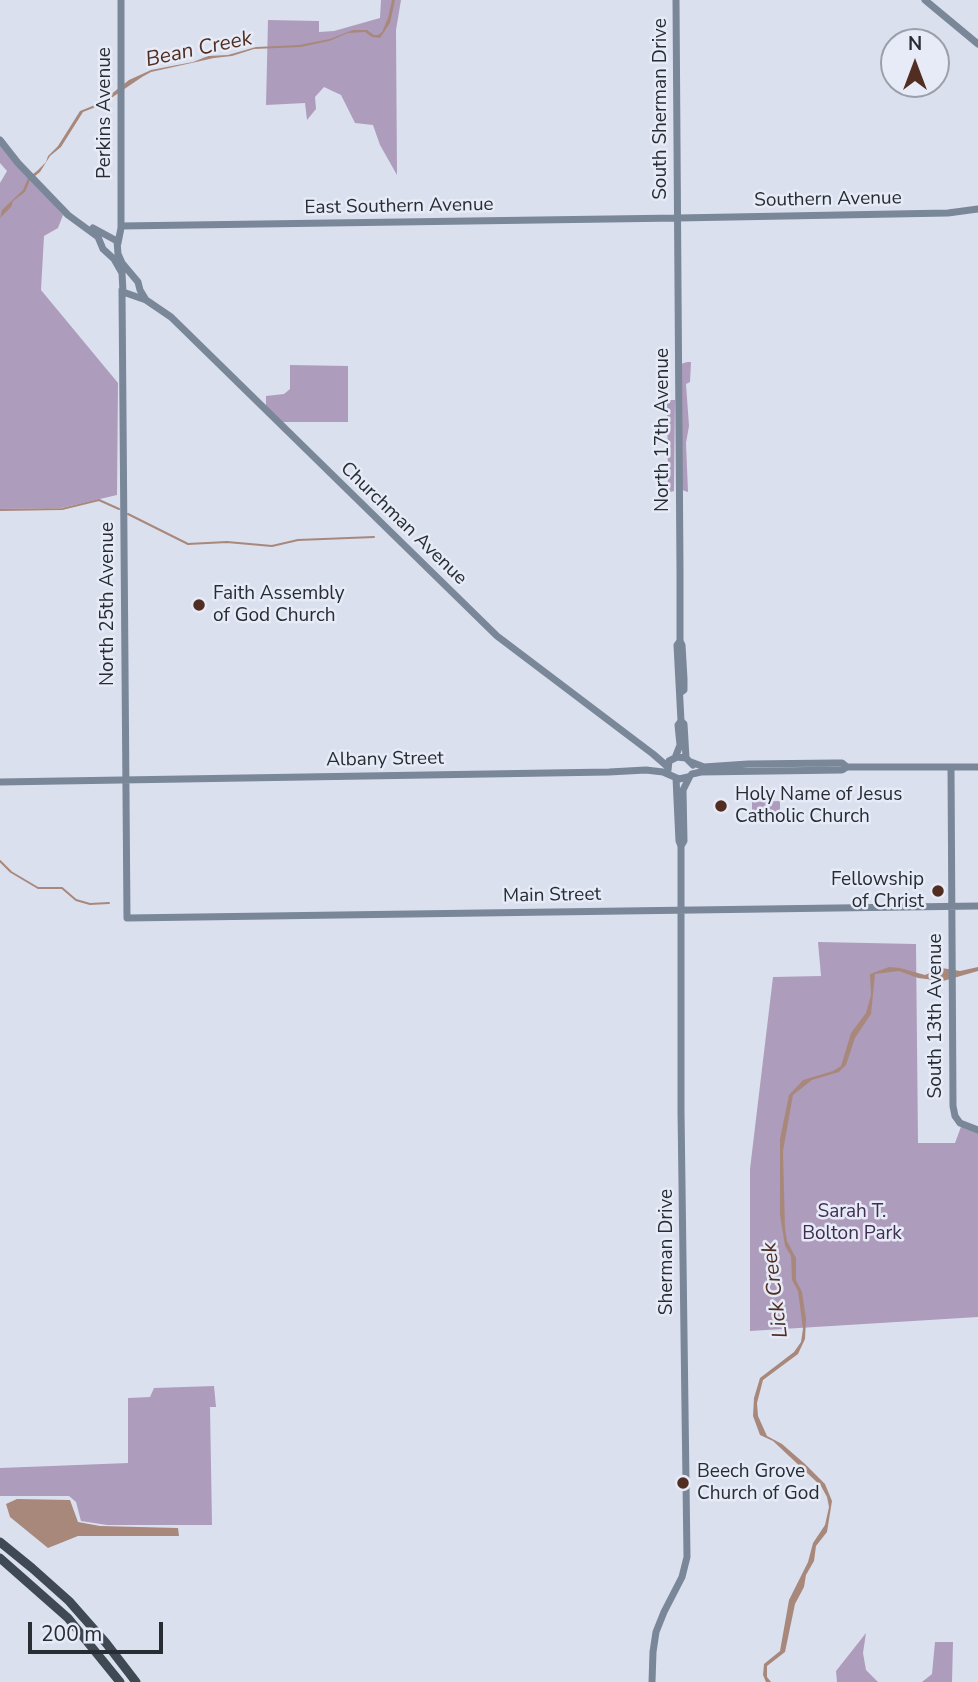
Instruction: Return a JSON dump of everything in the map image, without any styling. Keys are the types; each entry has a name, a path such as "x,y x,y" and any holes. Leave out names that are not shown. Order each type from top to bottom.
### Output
{"highway":[{"path":"0,1542 69,1601 136,1682"},
{"path":"0,1558 68,1618 120,1682"}],"main road":[{"name":"Perkins Avenue","path":"115,249 121,226 121,0"},
{"name":"South Sherman Drive","path":"676,0 678,218"},
{"path":"925,0 978,44"},
{"name":"Churchman Avenue","path":"0,140 28,174 74,220 98,237 103,249 115,249"},
{"name":"Southern Avenue","path":"678,218 948,213 978,209"},
{"name":"Churchman Avenue","path":"67,212 110,236 122,273 122,290 146,300 171,317 497,636 671,766"},
{"name":"East Southern Avenue","path":"121,226 678,218"},
{"name":"North 17th Avenue","path":"678,218 680,641 684,690 680,693 680,745 671,766 681,846 680,909"},
{"path":"102,244 104,239 121,226"},
{"name":"Churchman Avenue","path":"115,249 130,275 137,281 146,300"},
{"path":"131,296 139,287"},
{"name":"North 25th Avenue","path":"122,290 127,918"},
{"name":"North 17th Avenue","path":"681,721 684,724 690,776 683,790 684,841 681,846"},
{"path":"645,770 652,753"},
{"path":"671,766 689,760 704,767 835,763 847,767"},
{"path":"671,766 690,776 701,772 842,770 847,767 978,767"},
{"name":"Albany Street","path":"0,782 616,772 671,766"},
{"name":"South 13th Avenue","path":"951,767 953,1106 956,1118 962,1124 978,1130"},
{"name":"Main Street","path":"127,918 978,906"},
{"name":"Sherman Drive","path":"652,1682 656,1632 686,1568 680,909"}],"green space":[{"path":"381,0 401,0 396,30 397,175 380,145 373,125 355,123 341,95 324,87 315,97 316,109 307,120 305,103 266,105 268,20 319,21 319,32 334,31 380,18"},
{"path":"0,145 63,215 58,228 44,236 41,290 118,383 117,495 61,508 0,509 0,183 7,171 0,163"},
{"path":"691,362 690,382 686,384 689,426 686,443 688,492 682,490 681,364"},
{"path":"290,365 348,366 348,422 283,422 266,409 266,396 284,394 290,389"},
{"path":"667,400 675,400 674,491 667,493 664,488 667,487 668,479"},
{"path":"780,801 780,818 752,818 752,802"},
{"name":"Sarah T. Bolton Park","path":"818,942 916,944 918,1143 955,1143 962,1124 978,1130 978,1317 750,1331 750,1169 773,977 821,976"},
{"path":"214,1386 216,1407 210,1407 212,1525 107,1525 81,1521 76,1502 69,1496 0,1496 0,1468 128,1463 128,1398 150,1397 154,1388"},
{"path":"866,1633 863,1653 866,1670 878,1682 837,1682 836,1671"},
{"path":"935,1642 953,1642 952,1682 922,1682 932,1674"}],"shaded area":[{"name":"Bean Creek","path":"392,0 395,0 390,23 380,38 365,32 348,33 329,41 301,47 254,49 151,72 142,77 101,105 83,112 61,147 50,156 40,172 30,180 25,192 13,201 0,218 2,210 23,190 28,178 46,162 48,156 58,146 80,111 100,103 129,80 151,70 256,47 299,45 330,39 353,30 367,30 378,35 388,18"},
{"path":"889,967 925,975 942,968 960,971 978,967 978,971 943,981 918,978 899,971 875,974 871,1014 855,1038 846,1065 839,1072 812,1080 793,1095 783,1151 785,1228 787,1241 796,1258 796,1280 802,1292 806,1319 805,1339 798,1354 763,1380 757,1403 758,1416 767,1436 782,1444 825,1484 832,1501 827,1532 816,1546 814,1561 795,1604 785,1652 767,1666 767,1677 771,1682 766,1682 763,1675 764,1664 780,1651 789,1600 808,1562 813,1543 825,1525 829,1507 821,1486 773,1441 760,1435 753,1416 754,1398 760,1378 794,1352 801,1342 803,1329 798,1291 792,1280 791,1256 785,1246 780,1215 780,1139 789,1095 803,1080 841,1066 851,1033 866,1013 871,995 870,974"},
{"path":"17,1499 70,1500 78,1522 100,1526 178,1528 179,1536 78,1536 48,1548 10,1517 6,1504"}],"waterway":[{"path":"0,510 62,509 99,500 119,509"},
{"path":"128,514 188,544 227,542 272,546 298,540 374,537"},
{"path":"0,861 11,872 38,888 62,888 76,900 90,904 109,903"}],"place":[{"name":"Faith Assembly of God Church","path":"199,605"},
{"name":"Holy Name of Jesus Catholic Church","path":"721,806"},
{"name":"Fellowship of Christ","path":"938,891"},
{"name":"Beech Grove Church of God","path":"683,1483"}],"water label":[{"name":"Lick Creek","path":"776,1290"}]}
